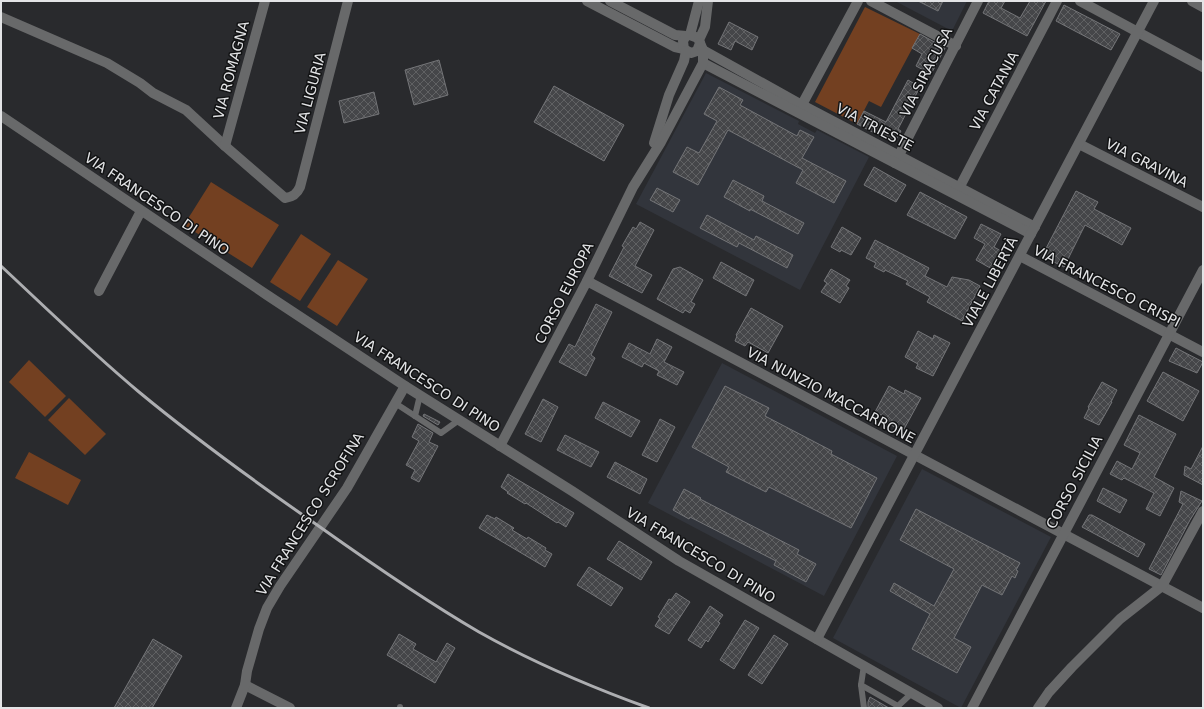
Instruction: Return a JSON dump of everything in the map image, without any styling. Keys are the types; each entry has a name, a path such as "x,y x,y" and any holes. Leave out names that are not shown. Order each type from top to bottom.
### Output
{"street":[{"name":"VIA ROMAGNA","path":"225,146 264,1"},
{"name":"VIA LIGURIA","path":"225,146 285,198 292,197 297,192 300,186 348,1"},
{"path":"587,1 675,47 691,52 697,51 701,44 705,27 708,1"},
{"path":"610,1 675,34 696,36 701,44 703,62 661,142 642,171"},
{"path":"642,171 658,132 668,95 684,61 685,50 683,41 688,36 699,1"},
{"path":"871,1 956,46"},
{"name":"VIA SIRACUSA","path":"897,159 978,1"},
{"name":"VIA CATANIA","path":"958,191 1057,1"},
{"name":"VIALE LIBERTÀ","path":"817,639 1154,1"},
{"path":"1192,1 1203,7"},
{"path":"1085,2 1203,67"},
{"path":"800,109 857,3"},
{"path":"1,17 113,67 153,93 186,110 225,146"},
{"name":"VIA TRIESTE","path":"701,44 800,109"},
{"name":"VIA TRIESTE","path":"703,62 800,109 1033,231"},
{"path":"677,76 687,83 692,82"},
{"name":"VIA FRANCESCO DI PINO","path":"1,116 405,386 679,561 938,708"},
{"name":"VIA GRAVINA","path":"1079,144 1203,208"},
{"name":"CORSO EUROPA","path":"500,446 587,281 642,171"},
{"path":"99,291 141,211"},
{"name":"VIA FRANCESCO CRISPI","path":"1020,256 1203,352"},
{"name":"CORSO SICILIA","path":"972,708 1203,270"},
{"name":"VIA NUNZIO MACCARRONE","path":"587,281 1203,608"},
{"name":"VIA FRANCESCO SCROFINA","path":"236,708 245,685 247,670 267,608 280,586 347,488 405,386"},
{"path":"1038,708 1049,692 1120,619 1162,586 1203,511"},
{"path":"245,685 290,708"}],"lane":[{"path":"415,416 420,395"},
{"path":"395,403 441,433 459,420"},
{"path":"864,666 861,685 864,708"},
{"path":"861,685 900,707 912,693"}],"shaded area":[{"path":"895,1 967,1 952,31"},
{"path":"865,7 920,34 881,107 869,101 857,124 815,102"},
{"path":"706,73 799,121 798,124 815,133 817,130 869,157 800,290 636,204"},
{"path":"211,182 279,225 252,268 184,225"},
{"path":"301,234 331,254 300,301 270,282"},
{"path":"338,260 368,279 337,326 307,307"},
{"path":"29,360 66,396 45,417 9,382"},
{"path":"722,363 897,456 824,596 648,503"},
{"path":"69,398 106,434 85,455 48,420"},
{"path":"29,452 81,480 68,505 15,478"},
{"path":"922,469 1051,537 961,708 833,638"}],"building":[{"path":"918,1 943,1 938,11"},
{"path":"989,1 1005,1 1001,8 1020,18 1030,1 1046,1 1027,36 983,13"},
{"path":"1064,5 1120,34 1111,50 1056,21"},
{"path":"729,22 758,37 752,50 735,41 731,50 718,44"},
{"path":"920,34 945,48 931,74 916,66 922,54 912,48"},
{"path":"439,60 448,95 414,105 405,70"},
{"path":"908,80 920,87 898,129 901,131 894,143 857,124 864,111 886,122"},
{"path":"554,86 624,125 604,161 534,122"},
{"path":"719,87 743,100 740,105 797,136 800,130 814,137 802,158 846,181 834,203 796,183 803,170 728,130 698,185 673,172 687,147 699,153 717,121 704,114"},
{"path":"374,92 379,114 344,123 339,101"},
{"path":"874,167 906,185 896,202 864,185"},
{"path":"733,180 764,196 762,201 804,223 798,234 724,197"},
{"path":"657,188 680,200 673,212 650,200"},
{"path":"1076,191 1098,202 1094,209 1131,228 1122,245 1085,225 1064,267 1042,256"},
{"path":"920,192 967,217 955,239 907,215"},
{"path":"707,215 754,240 756,236 793,255 787,268 739,243 737,247 700,228"},
{"path":"640,222 654,230 635,266 652,275 642,293 609,276 624,247 622,246 633,227 636,229"},
{"path":"981,224 1001,234 994,247 1001,251 992,269 976,260 985,244 974,238"},
{"path":"842,227 861,238 851,255 841,250 840,252 831,247"},
{"path":"875,240 929,268 925,276 947,287 952,277 969,280 980,286 962,321 927,302 930,297 906,284 908,281 885,270 884,272 874,267 876,263 866,258"},
{"path":"721,262 754,280 746,296 713,278"},
{"path":"680,267 703,280 691,302 695,304 690,313 685,310 683,313 657,299 673,269"},
{"path":"831,269 850,280 846,286 849,288 840,303 821,292 827,283 824,281"},
{"path":"596,304 612,312 591,355 595,358 586,376 559,362 569,344 575,347"},
{"path":"751,308 783,326 768,353 748,342 745,346 735,341 736,335"},
{"path":"918,331 933,339 934,335 950,343 933,376 916,368 918,364 905,357"},
{"path":"657,339 672,347 664,362 684,372 677,385 657,375 659,371 644,363 642,367 622,357 629,343 650,354"},
{"path":"1176,348 1203,362 1197,373 1169,361"},
{"path":"1163,372 1199,391 1183,421 1147,401"},
{"path":"1102,382 1117,390 1099,425 1084,418 1089,408 1088,407"},
{"path":"725,386 769,408 765,416 832,451 831,454 877,478 851,528 769,487 766,492 726,472 729,467 692,447"},
{"path":"889,386 904,394 905,390 921,398 903,431 887,423 889,419 875,412"},
{"path":"543,399 558,407 541,442 525,434"},
{"path":"603,402 640,421 631,437 595,418"},
{"path":"424,414 440,422 438,425 423,416"},
{"path":"1139,415 1176,434 1154,477 1174,488 1160,516 1146,509 1154,493 1124,478 1122,480 1110,474 1117,461 1132,469 1140,453 1124,445"},
{"path":"660,419 675,427 657,462 642,455"},
{"path":"418,424 433,433 429,442 438,446 419,482 411,478 415,470 406,465 419,441 412,437"},
{"path":"565,435 599,452 591,467 557,450"},
{"path":"1203,446 1203,485 1184,475 1185,466 1191,469"},
{"path":"615,462 647,479 640,494 607,477"},
{"path":"508,474 574,513 566,527 507,493 508,492 501,487"},
{"path":"1103,488 1127,500 1120,513 1097,501"},
{"path":"684,489 701,498 700,499 799,550 797,554 816,564 806,582 774,565 776,561 690,517 689,519 673,510"},
{"path":"1181,491 1202,501 1190,520 1161,575 1149,569 1183,504 1179,502"},
{"path":"916,509 1020,563 1016,570 1018,571 1015,578 1012,576 1002,595 982,585 954,638 971,647 957,673 912,649 930,614 890,591 894,583 934,606 954,569 900,540"},
{"path":"487,515 495,519 496,517 514,528 512,530 527,539 528,537 546,548 545,550 552,554 545,567 479,528"},
{"path":"1089,515 1092,515 1145,544 1138,557 1082,527"},
{"path":"619,541 652,562 641,580 607,559"},
{"path":"589,567 623,588 611,606 577,585"},
{"path":"676,593 690,602 669,634 655,626 660,618 658,617 669,599 671,600"},
{"path":"710,606 723,615 718,622 720,623 708,642 706,640 701,648 688,640"},
{"path":"745,620 759,628 734,669 720,660"},
{"path":"399,634 416,644 413,649 436,662 447,643 455,648 435,683 387,655"},
{"path":"774,635 788,644 762,684 748,675"},
{"path":"153,639 182,656 152,708 114,708"},
{"path":"870,697 889,708 868,708"}],"railway":[{"path":"1,266 69,330 161,410 251,478 379,568 479,632 521,654 563,674 649,708"}]}
